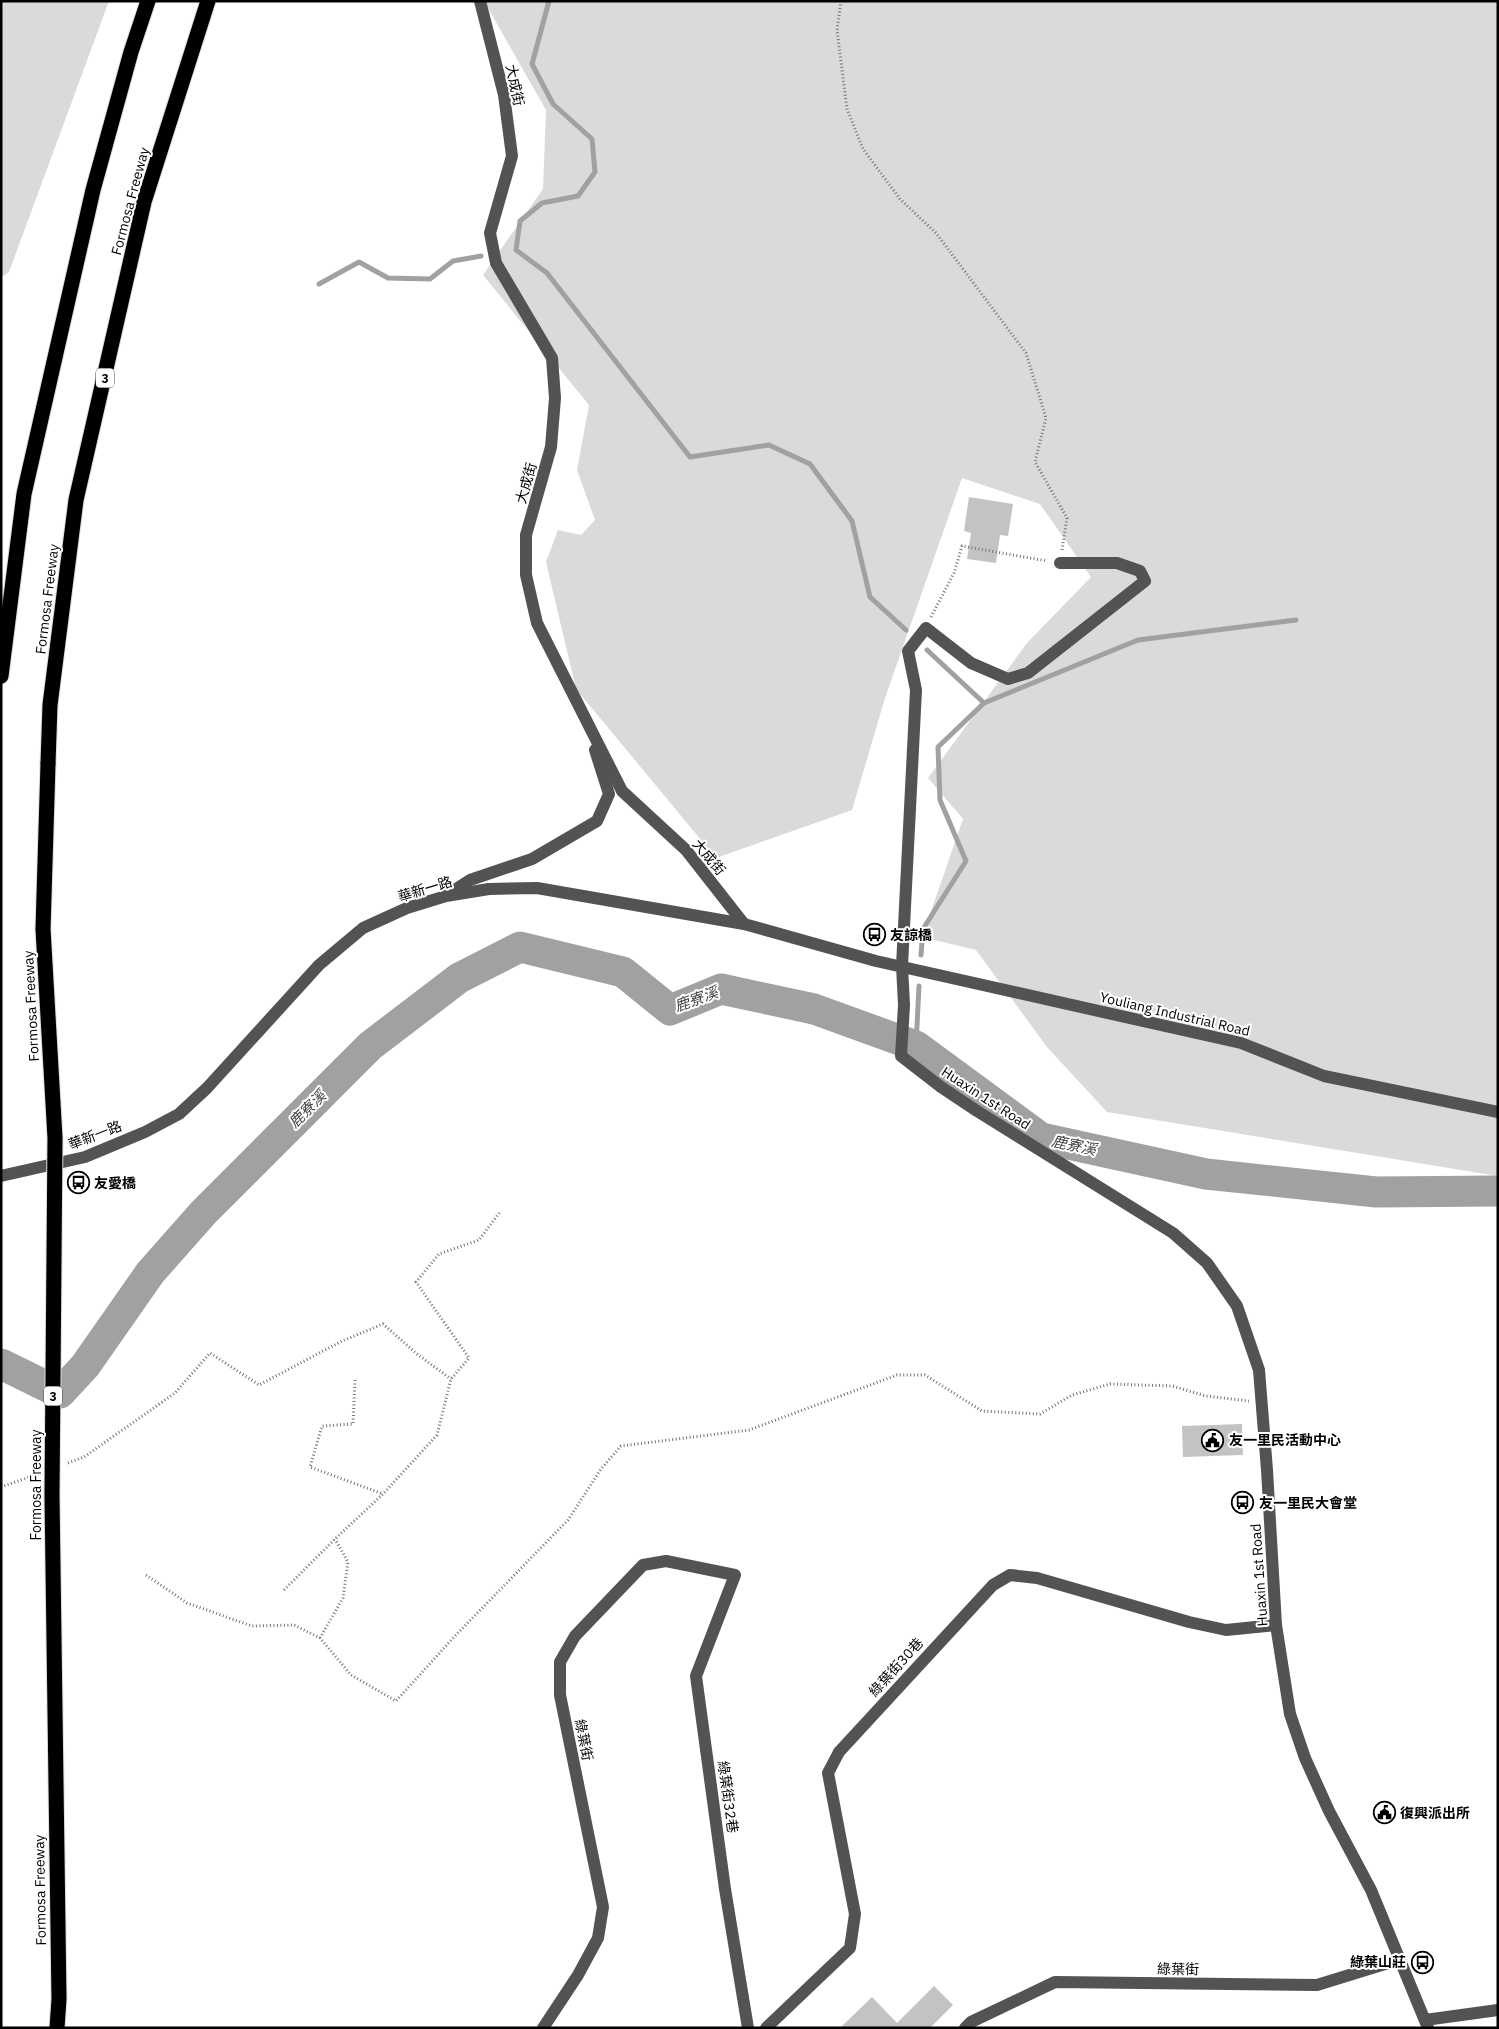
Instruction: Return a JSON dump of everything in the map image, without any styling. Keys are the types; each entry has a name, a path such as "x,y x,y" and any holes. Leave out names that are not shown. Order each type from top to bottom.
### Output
{"highway":[{"path":"1,676 24,494 93,190 130,52 148,1"},
{"name":"Formosa Freeway","path":"57,2028 59,1999 52,1506 55,1138 43,928 50,705 76,500 144,202 208,1"}],"street":[{"name":"大成街","path":"480,1 504,95 512,156 490,233 496,263 552,358 555,398 551,447 526,536 526,575 536,623 581,708 622,792 686,850 744,924"},
{"path":"902,966 916,690 908,651 926,628 971,663 1008,679 1028,673 1146,581 1140,571 1116,563 1060,563"},
{"path":"446,896 470,880 532,859 597,821 609,794 581,708"},
{"name":"華新一路","path":"1,1176 85,1156 145,1132 179,1114 208,1088 319,965 363,928 407,908 446,896 489,889 537,888 744,924 876,961 902,966"},
{"name":"Huaxin 1st Road","path":"902,966 904,1005 901,1056 941,1087 977,1111 1173,1233 1207,1263 1236,1306 1258,1370 1262,1403 1276,1625 1290,1714 1302,1749 1329,1811 1371,1890 1398,1960 1426,2024"},
{"name":"Youliang Industrial Road","path":"902,966 1241,1043 1324,1076 1498,1112"},
{"name":"綠葉街","path":"543,2028 578,1975 598,1938 603,1907 560,1695 560,1662 575,1636 643,1565 666,1561 735,1575"},
{"name":"綠葉街32巷","path":"735,1575 696,1676 725,1889 748,2028"},
{"name":"綠葉街30巷","path":"766,2028 850,1948 855,1914 828,1774 831,1766 839,1752 992,1585 1010,1576 1037,1578 1189,1622 1226,1630 1276,1625"},
{"name":"綠葉街","path":"965,2028 971,2022 1055,1982 1317,1985 1398,1960"},
{"path":"1426,2024 1498,2010"}],"path":[{"path":"841,1 837,30 847,109 862,149 900,198 936,233 1026,353 1046,418 1034,462 1067,518 1060,563 962,546 954,573 926,628"},
{"path":"284,1590 335,1538 383,1494 437,1435 451,1379 469,1358 416,1282 439,1254 479,1240 500,1212"},
{"path":"66,1464 84,1457 175,1393 210,1353 259,1385 342,1341 383,1324 417,1354 451,1379"},
{"path":"146,1575 187,1603 252,1626 294,1625 320,1638 352,1675 396,1701 454,1636 568,1520 601,1468 622,1446 750,1430 897,1376 925,1375 982,1412 1040,1414 1072,1395 1110,1384 1172,1386 1206,1396 1262,1403"},
{"path":"355,1380 353,1424 322,1426 310,1467 383,1494"},
{"path":"1,1487 47,1470"},
{"path":"320,1638 343,1598 348,1562 335,1538"}],"shaded area":[{"path":"1,1 109,1 9,272 1,277"},
{"path":"484,1 1498,1 1498,1176 1107,1112 1047,1047 976,950 922,937 963,819 928,778 1027,643 1091,577 1040,504 962,478 885,698 852,810 716,858 576,689 546,562 558,530 581,535 595,520 577,470 589,405 483,275 543,189 546,110"}],"building":[{"path":"969,497 1013,504 1008,536 1000,535 996,563 967,559 971,533 964,531"},
{"name":"友一里民活動中心","path":"1242,1424 1243,1455 1183,1457 1182,1426"},
{"path":"934,1986 953,2005 930,2028 840,2028 872,1997 897,2023"}],"waterway":[{"path":"549,1 532,64 553,104 592,139 595,172 578,196 542,203 520,221 516,250 547,273 690,457 769,445 810,464 852,521 870,597 906,630"},
{"path":"319,284 359,262 388,278 430,279 453,261 481,256"},
{"path":"984,703 1138,640 1296,620"},
{"path":"921,955 923,929 966,861 940,800 938,747 984,703 927,650"},
{"name":"鹿寮溪","path":"1,1364 60,1393 85,1366 150,1273 203,1213 370,1046 459,978 520,947 623,972 670,1010 721,989 814,1009 916,1046 1041,1138 1206,1174 1376,1192 1498,1191"},
{"path":"916,1046 919,986"}],"place":[{"name":"友諒橋","path":"874,935"},
{"name":"友愛橋","path":"78,1183"},
{"name":"友一里民活動中心","path":"1213,1440"},
{"name":"友一里民大會堂","path":"1243,1503"},
{"name":"復興派出所","path":"1384,1813"},
{"name":"綠葉山莊","path":"1422,1962"}]}
